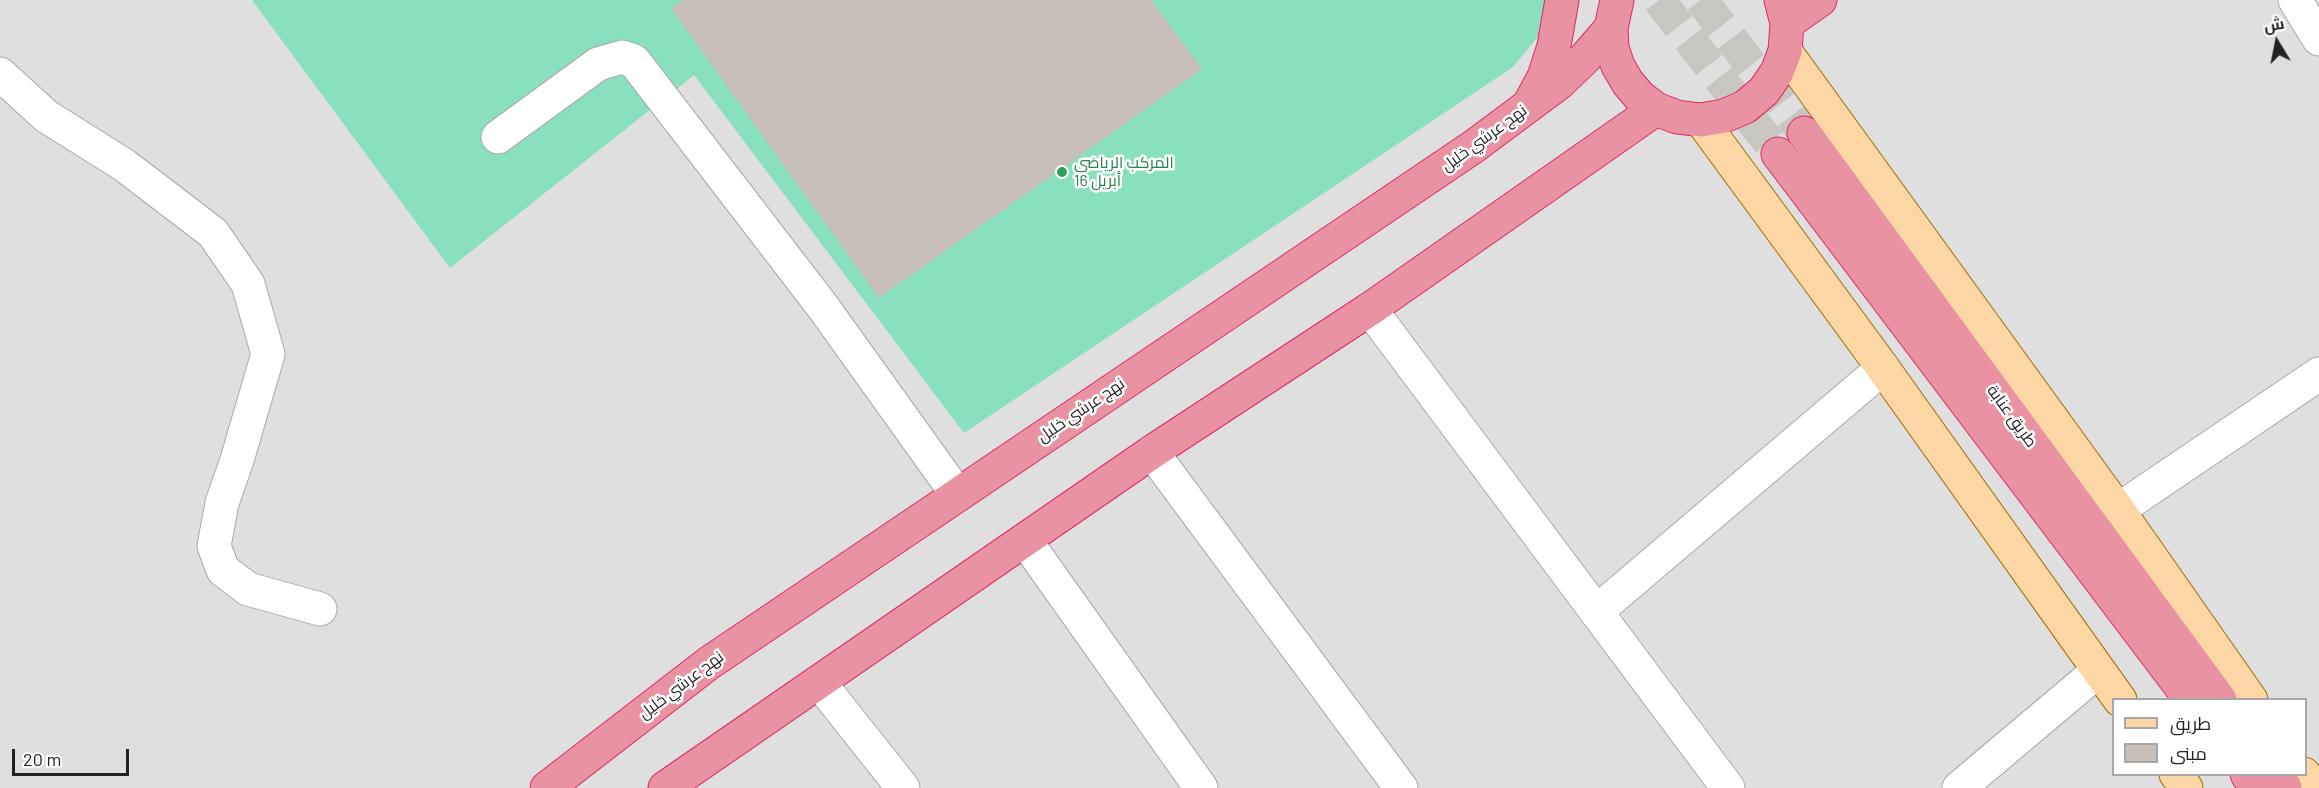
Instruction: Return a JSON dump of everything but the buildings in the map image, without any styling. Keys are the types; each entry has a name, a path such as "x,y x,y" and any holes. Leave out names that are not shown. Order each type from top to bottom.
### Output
{"highway":[{"path":"1529,105 1544,77 1554,46 1562,0"},
{"path":"1612,9 1612,48 1618,66 1628,83 1640,97 1656,109 1677,117 1701,120 1724,116 1745,106 1764,91 1777,72 1784,24 1820,0"},
{"name":"نهج عرشي خليل","path":"547,788 710,663 1473,147 1559,83 1612,9"},
{"path":"665,788 1152,452 1370,309 1656,109"},
{"name":"طريق عنابة","path":"1804,132 2219,698"},
{"name":"طريق عنابة","path":"1778,154 2190,698"}],"main road":[{"path":"1784,24 2118,510 2250,698"},
{"path":"1701,120 1883,368 2119,698"}],"street":[{"path":"2295,0 2319,39"},
{"path":"498,137 598,64 622,57 634,61 823,307 957,494"},
{"path":"0,74 46,116 124,165 213,233 248,284 268,354 222,503 214,546 223,570 248,589 320,609"},
{"path":"1370,309 1728,788"},
{"path":"1596,612 1883,368"},
{"path":"2118,510 2319,374"},
{"path":"1152,452 1401,788"},
{"path":"1025,540 1201,788"},
{"path":"1959,788 2098,671"},
{"path":"819,682 903,788"}],"shaded area":[{"path":"0,0 2319,0 2319,788 0,788"}],"green space":[{"name":"المركب الرياضي 16 أبريل","path":"252,0 1549,0 1540,34 1513,67 964,433 694,75 450,268"}],"tunnel":[{"path":"1659,0 1778,154"},
{"path":"1701,0 1804,133"}],"place":[{"name":"المركب الرياضي 16 أبريل","path":"1062,172"}]}
